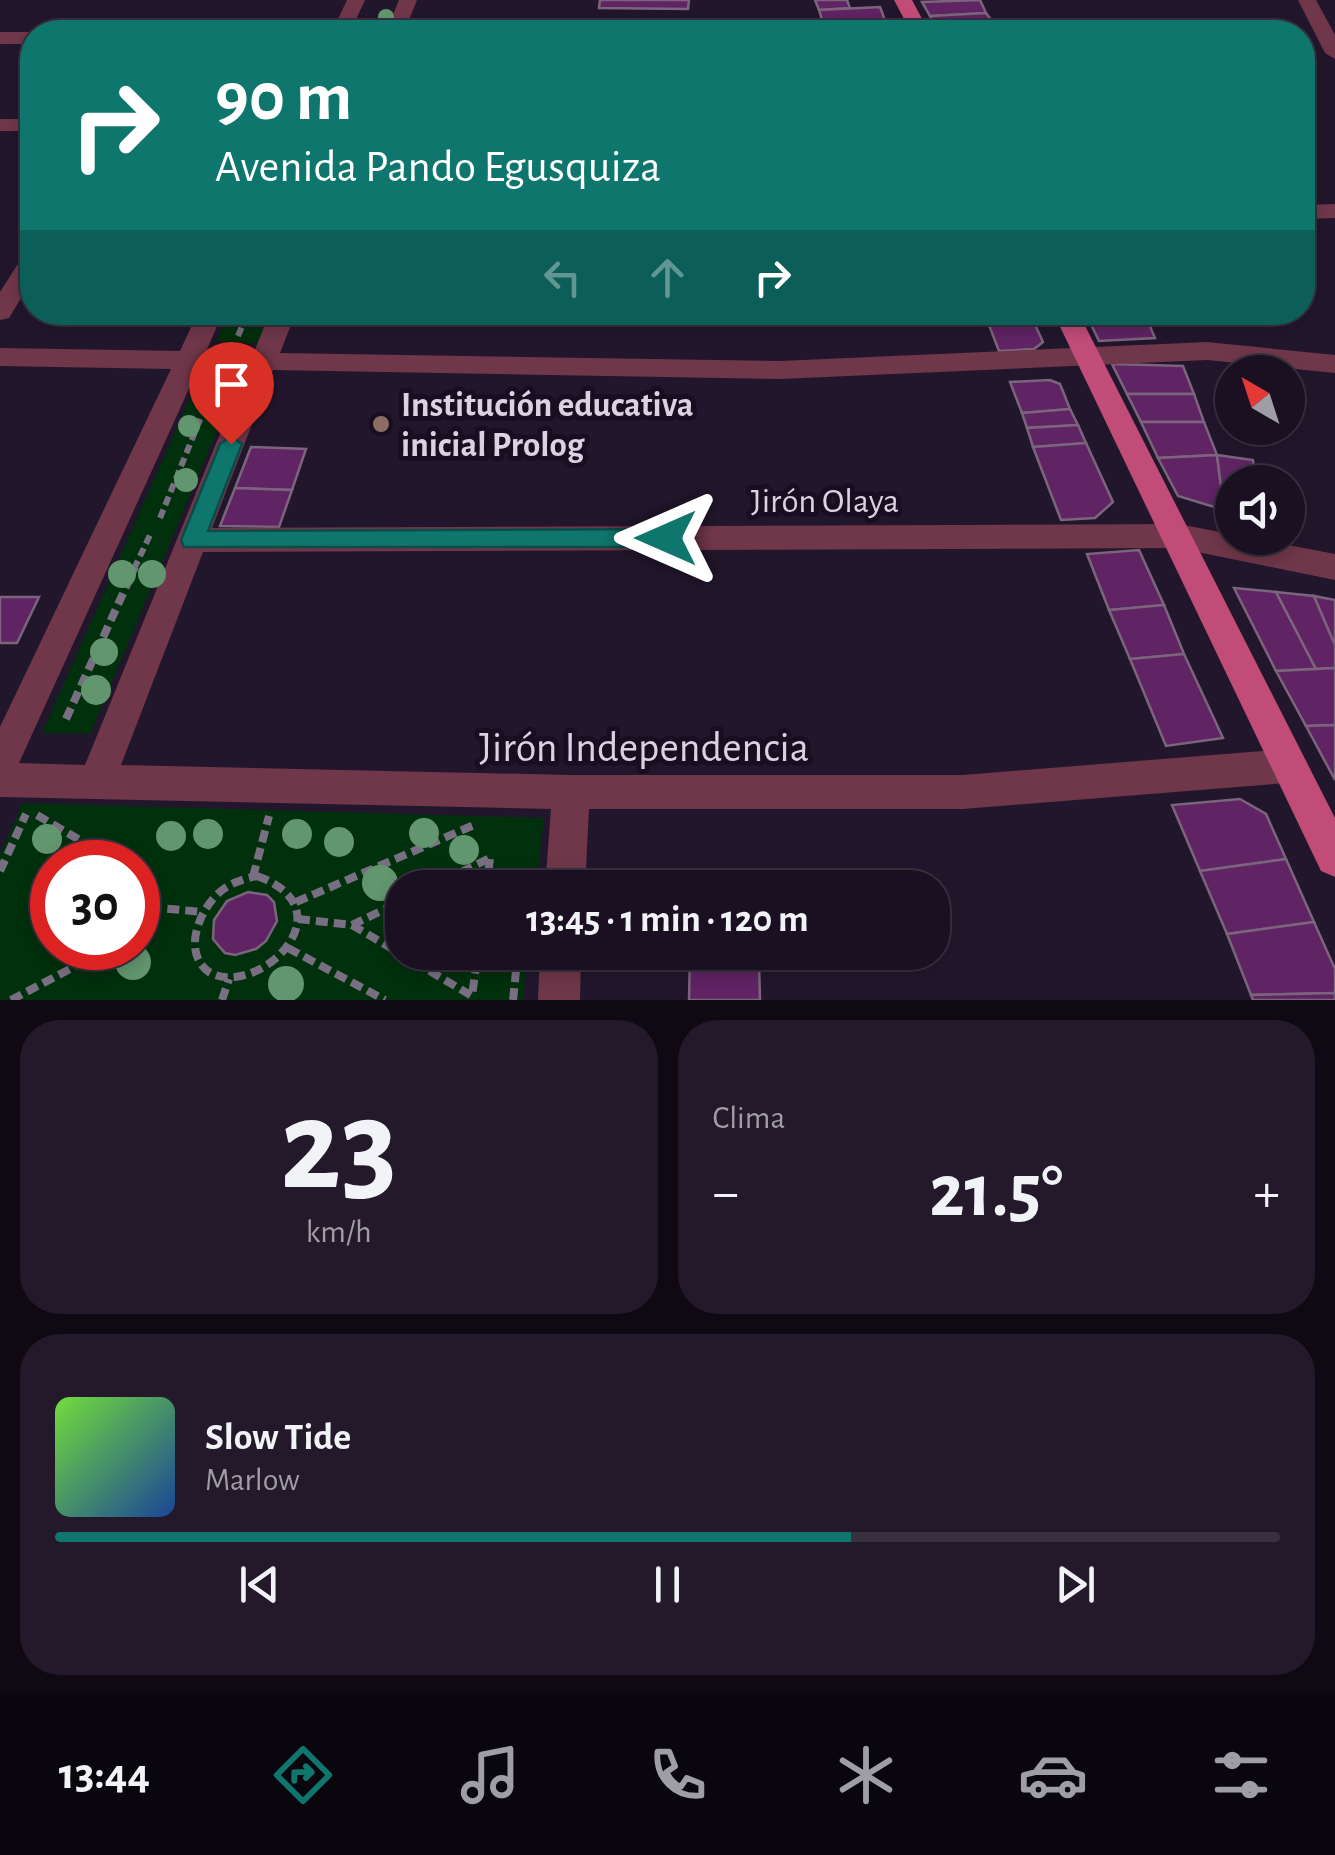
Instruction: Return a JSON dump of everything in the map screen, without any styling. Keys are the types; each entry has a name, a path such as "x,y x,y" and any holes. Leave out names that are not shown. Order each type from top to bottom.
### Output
{"main road":[{"path":"1072,325 1335,858"}],"street":[{"path":"1307,0 1332,44"},
{"path":"0,312 20,280"},
{"path":"0,766 205,325"},
{"path":"96,782 278,325"},
{"path":"0,357 780,370 1207,351 1335,364"},
{"name":"Jirón Olaya","path":"192,540 1178,536 1335,567"},
{"name":"Jirón Independencia","path":"0,780 571,792 963,792 1287,766"},
{"path":"567,870 571,792"},
{"path":"558,1000 560,970"}],"path":[{"path":"238,336 243,325"},
{"path":"160,518 217,378"},
{"path":"66,718 150,535"},
{"path":"22,717 120,720"},
{"path":"252,878 278,786"},
{"path":"0,871 28,810 80,840"},
{"path":"296,902 481,822"},
{"path":"466,870 490,858 488,870"},
{"path":"252,878 273,879 287,886 296,902 298,920 288,948 254,976 229,979 204,968 196,954 194,938 203,912 223,889 252,878"},
{"path":"160,908 203,912"},
{"path":"352,925 385,909"},
{"path":"298,920 352,925 385,945"},
{"path":"288,948 385,1000"},
{"path":"11,1000 68,970"},
{"path":"428,970 472,996 476,970"},
{"path":"513,1000 516,970"},
{"path":"222,1000 229,979"}],"green space":[{"path":"223,325 265,325 257,344 216,341"},
{"path":"201,373 241,373 90,734 42,733"},
{"path":"23,803 544,818 538,870 385,870 385,970 526,970 523,1000 0,1000 0,854"}],"building":[{"path":"600,0 689,0 688,9 599,8"},
{"path":"815,0 847,0 850,8 819,10"},
{"path":"980,0 986,13 930,16 922,2"},
{"path":"880,7 885,20 822,20 819,10"},
{"path":"986,13 991,20 933,20 930,16"},
{"path":"989,325 1035,325 1043,342 1034,349 999,351"},
{"path":"1091,325 1150,325 1155,338 1099,341"},
{"path":"1112,364 1183,366 1194,394 1127,394"},
{"path":"1050,380 1060,384 1070,409 1022,413 1010,382"},
{"path":"1127,394 1194,394 1204,422 1141,422"},
{"path":"1070,409 1078,425 1027,428 1022,413"},
{"path":"1141,422 1204,422 1217,455 1158,458"},
{"path":"1078,425 1086,443 1033,447 1027,428"},
{"path":"1086,443 1113,502 1095,518 1061,520 1033,447"},
{"path":"251,447 306,449 292,490 235,488"},
{"path":"1217,455 1215,507 1178,496 1158,458"},
{"path":"1217,455 1253,460 1253,465 1218,465"},
{"path":"235,488 292,490 279,527 220,526"},
{"path":"1139,550 1164,605 1109,610 1087,554"},
{"path":"1234,588 1276,592 1316,669 1276,671"},
{"path":"1276,592 1314,596 1335,644 1335,668 1316,669"},
{"path":"1314,596 1335,600 1335,644 1331,636"},
{"path":"0,597 39,597 17,643 0,643"},
{"path":"1164,605 1184,654 1130,659 1109,610"},
{"path":"1184,654 1223,738 1166,746 1130,659"},
{"path":"1335,668 1335,725 1306,726 1276,671"},
{"path":"1335,725 1335,780 1306,726"},
{"path":"1240,799 1266,814 1286,859 1200,871 1172,805"},
{"path":"1286,859 1314,922 1227,934 1200,871"},
{"path":"248,892 267,895 274,902 277,921 266,941 256,949 235,955 225,953 213,939 214,920 227,901"},
{"path":"1314,922 1335,969 1335,993 1251,995 1227,934"},
{"path":"690,970 759,970 760,1000 689,1000"},
{"path":"1335,993 1335,1000 1253,1000 1251,995"}],"place":[{"name":"Institución educativa inicial Prolog","path":"381,424"}],"route":[{"path":"231,444 192,540 666,538"}]}
